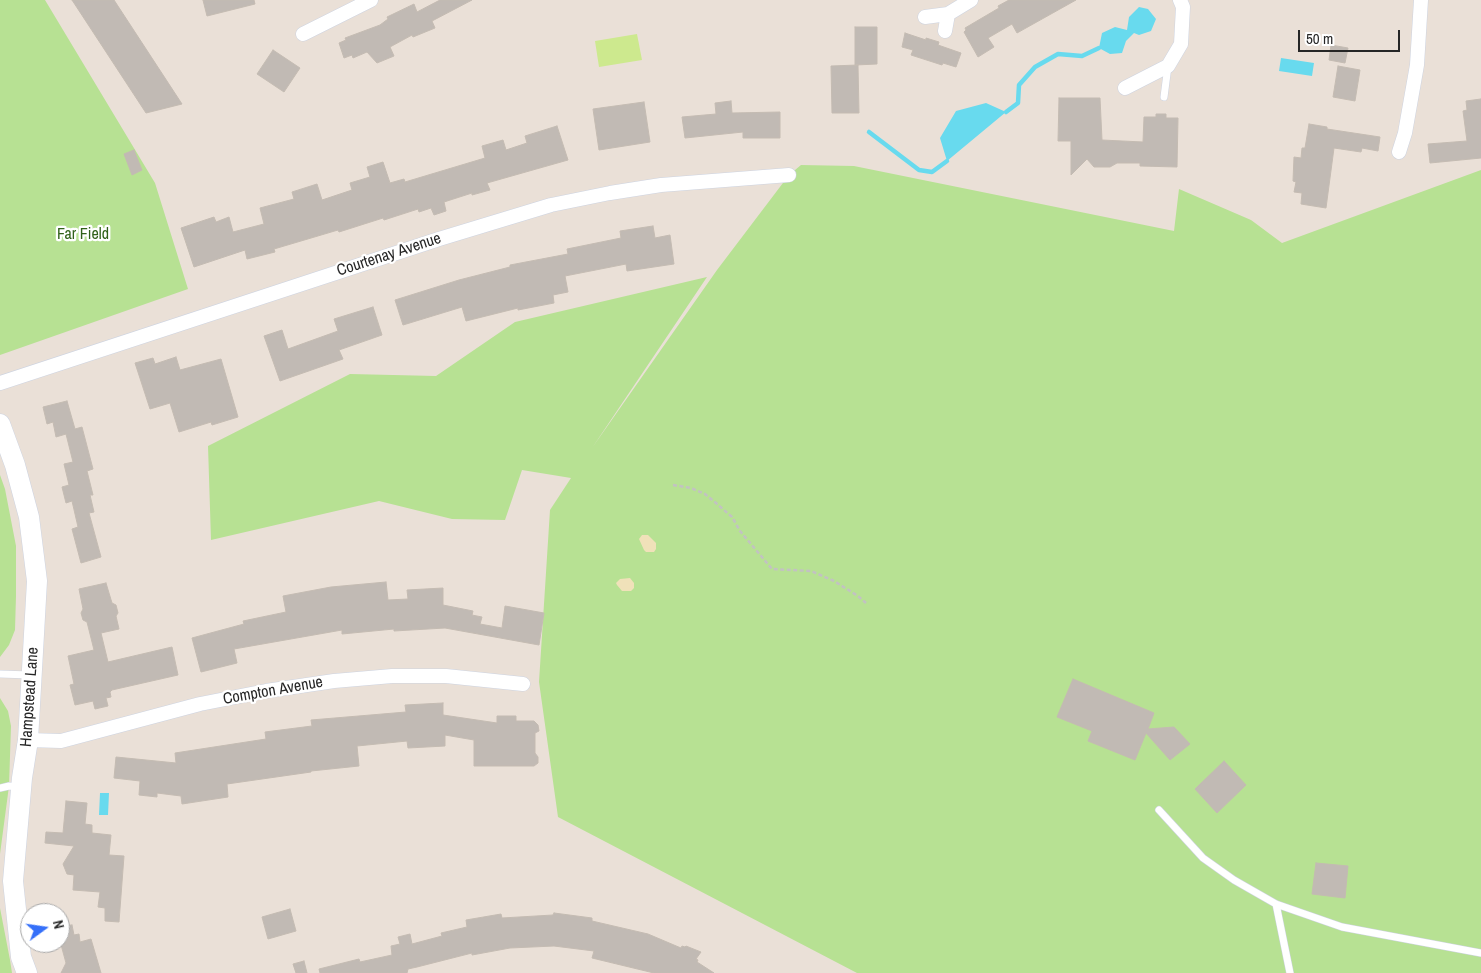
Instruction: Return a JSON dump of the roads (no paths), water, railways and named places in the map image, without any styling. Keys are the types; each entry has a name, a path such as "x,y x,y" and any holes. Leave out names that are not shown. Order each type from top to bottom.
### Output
{"main road":[{"name":"Hampstead Lane","path":"0,424 15,465 29,517 37,580 28,740 10,882 21,958 27,973"}],"street":[{"path":"303,34 371,0"},
{"path":"926,17 948,14 971,0"},
{"path":"1125,88 1168,66 1181,44 1183,7 1180,0"},
{"path":"1399,152 1405,133 1417,66 1421,0"},
{"path":"946,31 948,14"},
{"name":"Courtenay Avenue","path":"0,383 439,238 551,205 610,192 661,185 789,175"},
{"name":"Compton Avenue","path":"28,740 61,741 200,704 266,691 334,681 392,676 446,676 523,684"}],"lane":[{"path":"1164,98 1168,66"},
{"path":"0,674 33,675"},
{"path":"0,788 9,786 21,787"},
{"path":"1160,810 1203,858 1234,880 1276,904 1342,927 1481,953"},
{"path":"1276,904 1290,973"}],"water":[{"path":"1139,7 1148,9 1156,19 1151,31 1139,35 1134,33 1126,41 1122,53 1110,54 1099,48 1102,33 1115,27 1127,30 1129,17"},
{"path":"1281,58 1314,63 1312,76 1279,71"},
{"path":"986,103 1006,112 947,161 940,138 956,111"},
{"path":"100,793 109,793 108,815 99,815"}],"waterway":[{"path":"1006,112 1018,103 1019,85 1035,67 1058,54 1082,56 1099,48"},
{"path":"869,132 919,170 932,172 947,161"}],"park label":[{"name":"Far Field","path":"83,235"}]}
